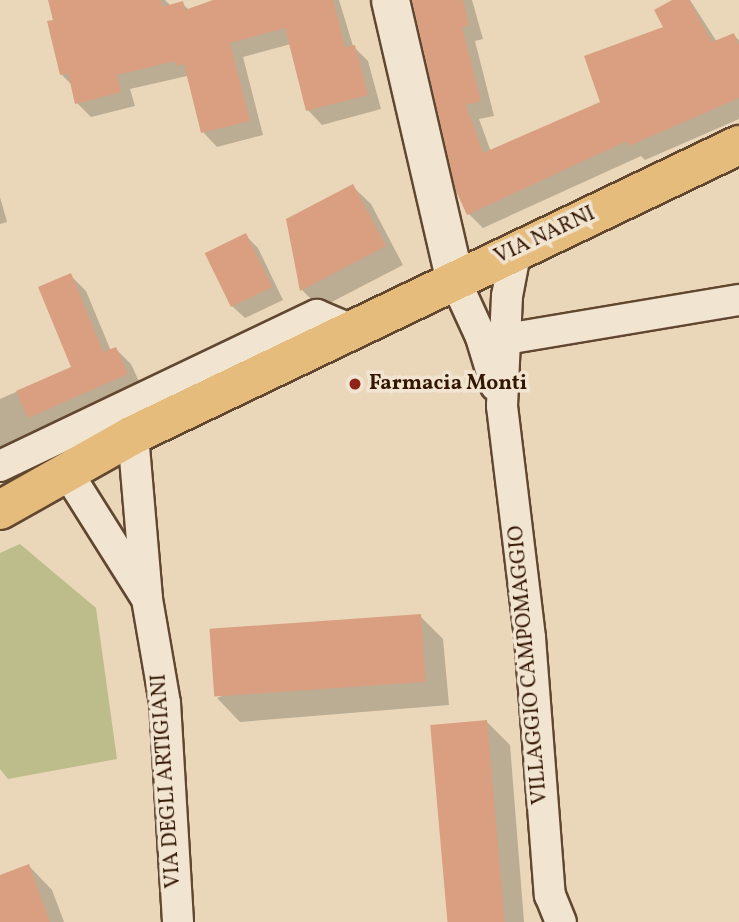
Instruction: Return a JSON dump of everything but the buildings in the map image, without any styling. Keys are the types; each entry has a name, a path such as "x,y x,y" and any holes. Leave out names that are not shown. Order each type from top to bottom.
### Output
{"main road":[{"name":"VIA NARNI","path":"0,510 133,435 353,330 454,278 739,145"}],"street":[{"path":"390,0 454,278"},
{"name":"VILLAGGIO CAMPOMAGGIO","path":"502,406 507,296 516,249"},
{"name":"VILLAGGIO CAMPOMAGGIO","path":"454,278 481,337 502,406 530,638 552,913"},
{"path":"506,338 739,300"},
{"path":"0,466 317,315 353,330"},
{"name":"VIA DEGLI ARTIGIANI","path":"133,435 147,599 165,703 178,922"},
{"name":"VIA DEGLI ARTIGIANI","path":"67,472 147,599"}],"green space":[{"path":"20,544 96,608 117,759 8,779 0,769 0,553"}],"place":[{"name":"Farmacia Monti","path":"355,384"}]}
